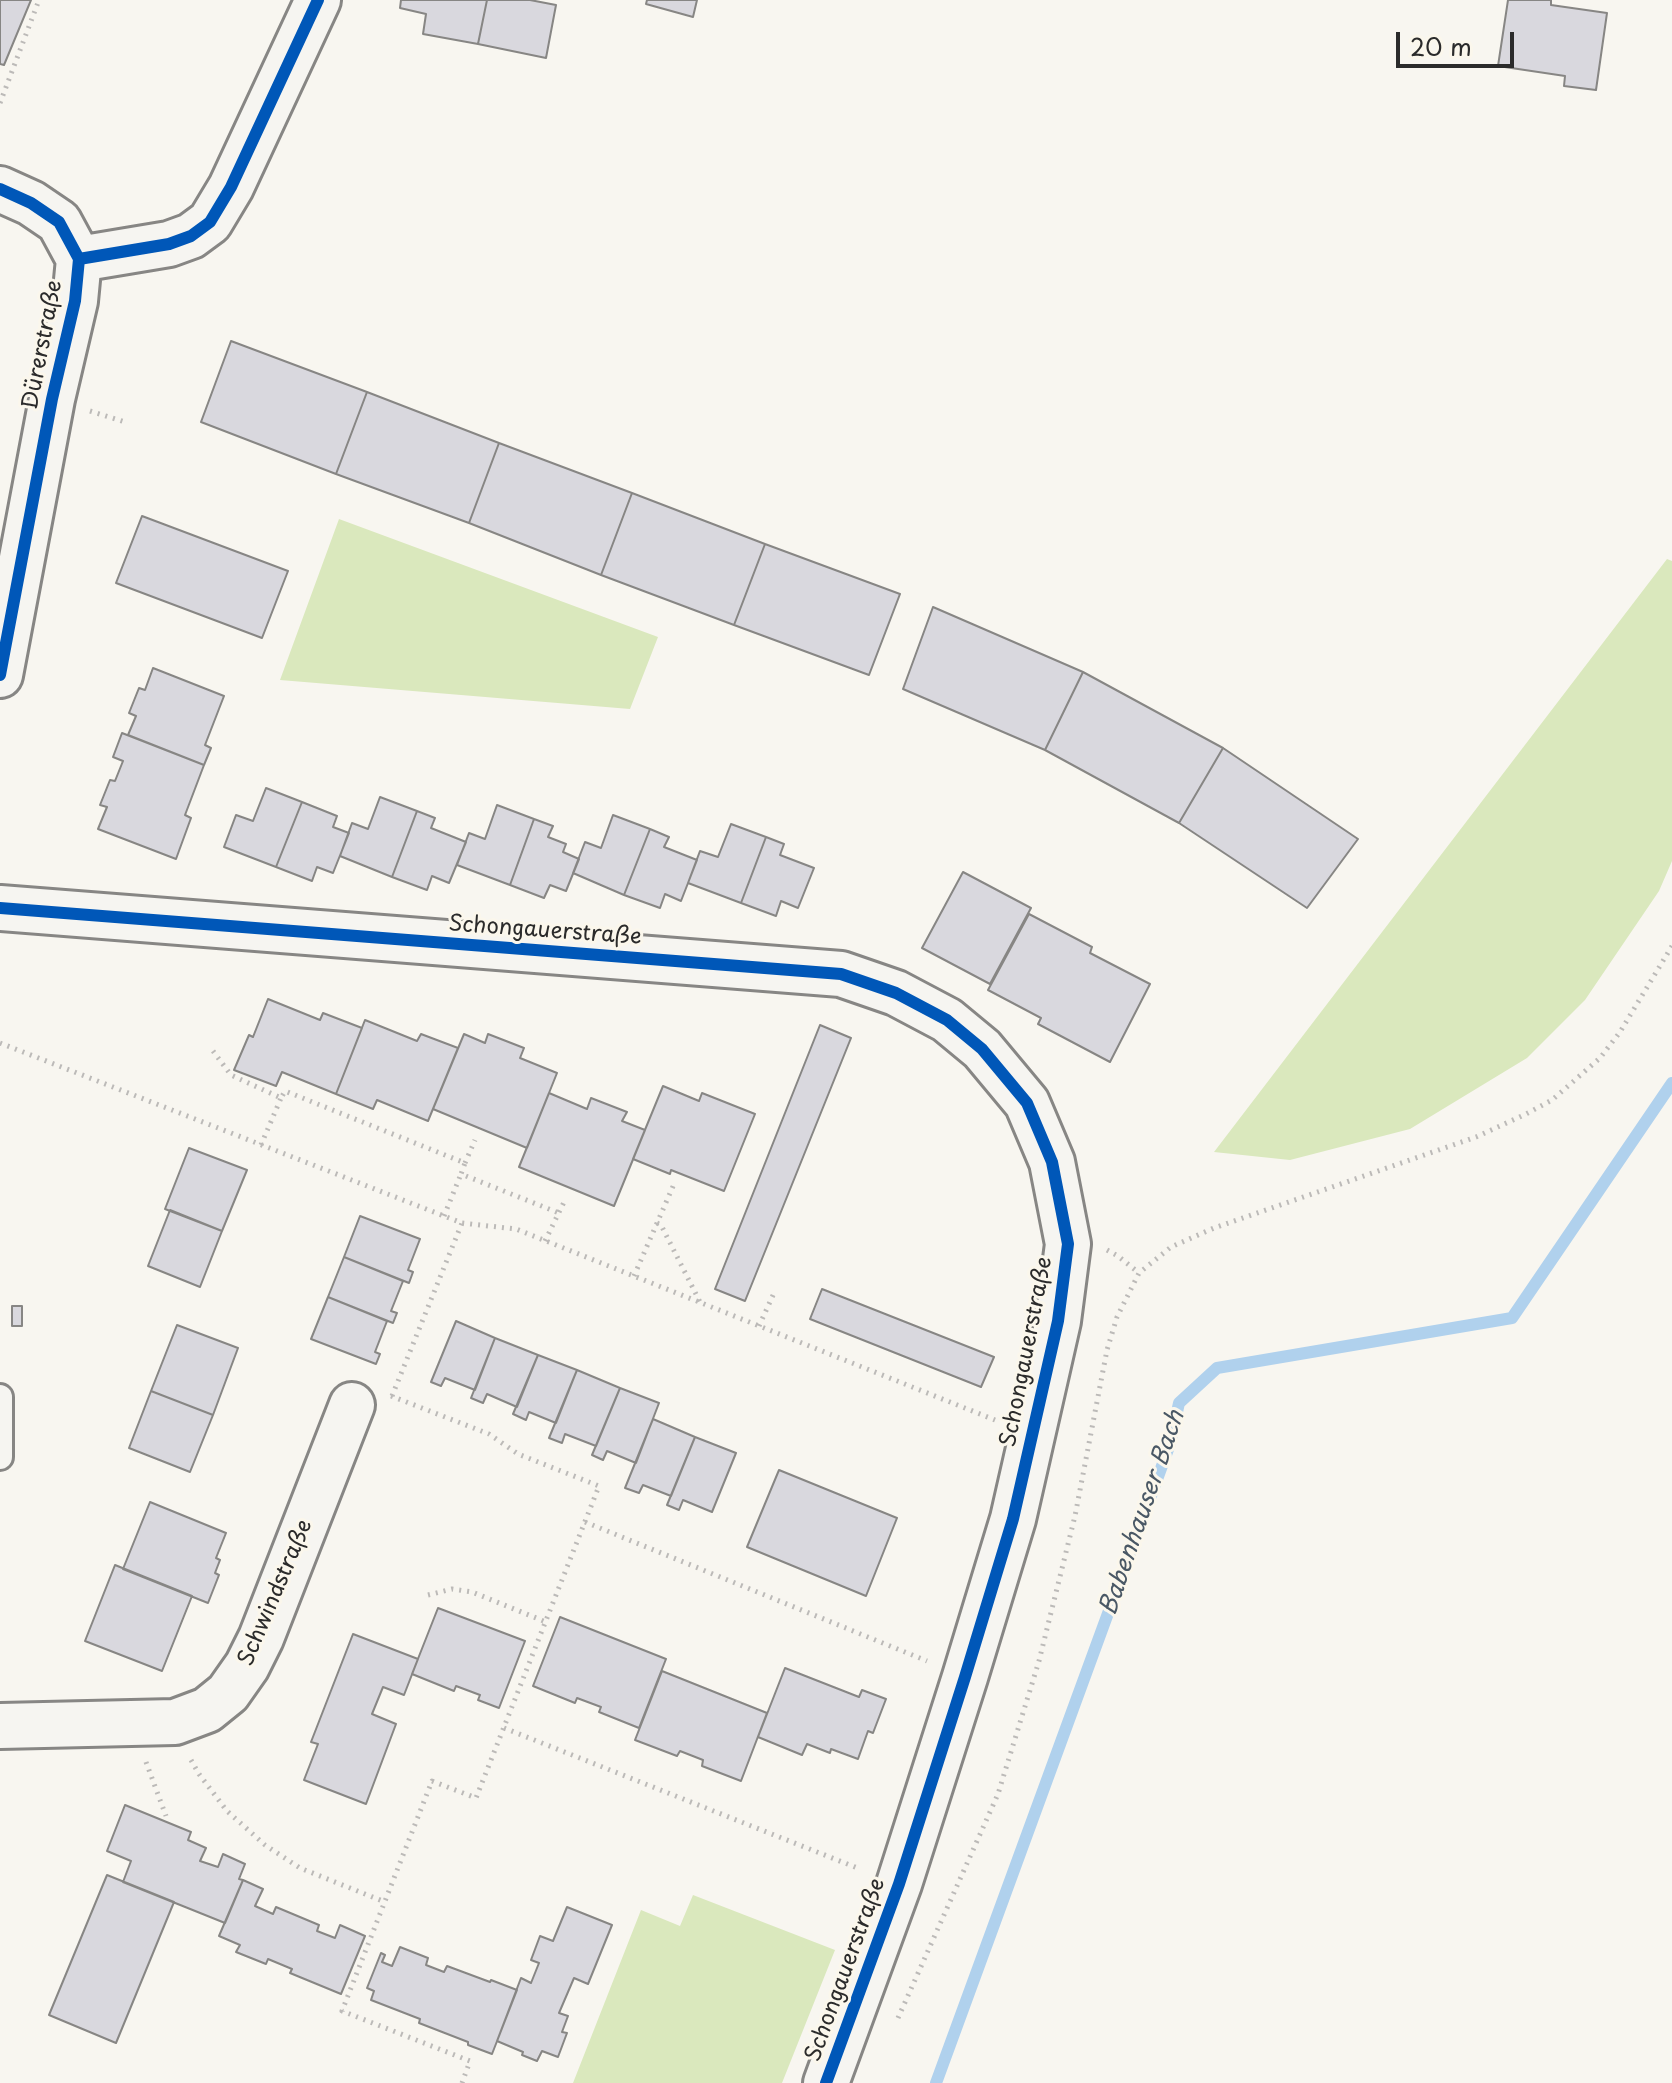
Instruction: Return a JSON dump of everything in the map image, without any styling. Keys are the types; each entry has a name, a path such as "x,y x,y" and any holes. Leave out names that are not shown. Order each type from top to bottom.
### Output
{"street":[{"name":"Dürerstraße","path":"0,675 52,399 75,301 79,259 169,244 191,236 210,222 231,187 318,0"},
{"path":"0,189 31,203 59,222 79,259"},
{"name":"Schongauerstraße","path":"0,908 841,974 896,993 947,1020 982,1049 1027,1103 1052,1162 1068,1244 1058,1321 1013,1519 965,1677 899,1884 826,2083"},
{"name":"Schwindstraße","path":"0,1726 175,1722 207,1710 228,1693 247,1666 261,1638 352,1405"}],"lane":[{"path":"0,1397 0,1457"}],"path":[{"path":"0,103 39,0"},
{"path":"894,2028 998,1794 1039,1661 1082,1477 1107,1350 1117,1317 1139,1273 1171,1247 1214,1228 1476,1137 1552,1100 1600,1058 1620,1032 1672,946"},
{"path":"0,1043 462,1223 516,1229 1033,1435 1082,1477"},
{"path":"213,1051 231,1075 281,1098"},
{"path":"261,1145 285,1091 465,1163"},
{"path":"444,1216 475,1140"},
{"path":"461,1174 559,1213"},
{"path":"634,1276 674,1184"},
{"path":"545,1241 565,1200"},
{"path":"462,1223 392,1397 489,1434 518,1454 599,1486 476,1798 432,1781 342,2011 470,2061 462,2083"},
{"path":"657,1223 661,1225 700,1302"},
{"path":"759,1326 774,1293"},
{"path":"585,1522 965,1677"},
{"path":"428,1595 452,1589 472,1592 546,1622"},
{"path":"175,1722 177,1735 199,1774 227,1811 265,1845 300,1868 385,1902"},
{"path":"504,1728 899,1884 948,1907"},
{"path":"145,1758 166,1816"}],"green space":[{"path":"339,519 658,637 630,709 280,680"},
{"path":"1667,559 1672,561 1672,861 1659,891 1585,1000 1527,1058 1410,1129 1290,1160 1214,1152"},
{"path":"693,1895 835,1950 782,2083 573,2083 641,1910 680,1926"}],"building":[{"path":"0,0 31,0 4,65 0,64"},
{"path":"401,0 487,0 478,44 423,34 426,14 400,8"},
{"path":"487,0 530,0 556,5 546,58 478,44"},
{"path":"647,0 697,0 693,17 646,4"},
{"path":"1508,0 1551,0 1551,5 1607,13 1596,90 1564,86 1565,76 1498,66"},
{"path":"231,341 367,392 336,474 201,422"},
{"path":"367,392 499,443 469,523 336,474"},
{"path":"499,443 632,493 601,575 469,523"},
{"path":"632,493 765,544 734,625 601,575"},
{"path":"142,516 288,571 262,638 116,583"},
{"path":"765,544 900,594 869,675 734,625"},
{"path":"933,607 1083,672 1045,750 903,689"},
{"path":"153,668 224,696 205,745 211,748 204,765 128,735 136,716 129,713 139,688 145,690"},
{"path":"1083,672 1223,748 1179,823 1045,750"},
{"path":"122,733 204,765 185,815 191,818 176,859 98,829 107,807 100,805 110,780 115,781 123,761 113,757"},
{"path":"1223,748 1358,839 1307,908 1179,823"},
{"path":"266,788 302,802 276,867 224,847 236,815 253,821"},
{"path":"380,797 417,811 392,877 340,856 352,823 368,829"},
{"path":"302,802 337,816 333,827 349,833 333,873 317,867 312,881 276,867"},
{"path":"497,805 534,819 510,885 457,865 469,833 485,839"},
{"path":"417,811 435,818 431,828 466,842 449,883 432,876 427,890 392,877"},
{"path":"613,815 650,829 624,895 573,873 585,842 601,848"},
{"path":"534,819 553,826 548,837 566,844 563,852 579,859 566,891 550,885 544,898 510,885"},
{"path":"731,824 766,837 741,903 688,883 700,851 718,857"},
{"path":"650,829 669,837 664,847 697,860 681,901 665,894 660,908 624,895"},
{"path":"766,837 784,844 780,855 814,868 798,908 781,901 776,916 741,903"},
{"path":"963,872 1031,908 990,984 922,948"},
{"path":"1029,914 1092,947 1090,953 1150,984 1110,1062 1038,1024 1041,1018 988,990"},
{"path":"268,999 320,1020 323,1013 362,1028 336,1094 282,1072 276,1086 234,1070 249,1035 253,1037"},
{"path":"365,1020 417,1041 421,1034 458,1048 428,1121 377,1100 373,1109 336,1094"},
{"path":"820,1025 851,1038 745,1301 715,1289"},
{"path":"464,1034 485,1043 488,1034 524,1048 520,1058 557,1073 527,1148 433,1109"},
{"path":"663,1086 699,1101 702,1093 755,1114 724,1191 633,1159"},
{"path":"549,1093 587,1109 591,1098 627,1112 622,1121 645,1130 614,1206 519,1167"},
{"path":"189,1148 247,1170 222,1231 165,1209"},
{"path":"170,1210 222,1231 200,1287 148,1266"},
{"path":"360,1216 420,1239 408,1270 413,1272 409,1283 344,1257"},
{"path":"344,1257 403,1281 391,1311 397,1313 393,1323 328,1297"},
{"path":"822,1289 994,1357 981,1387 810,1319"},
{"path":"328,1297 387,1321 375,1352 380,1354 376,1364 311,1339"},
{"path":"12,1306 22,1306 22,1326 12,1326"},
{"path":"456,1321 495,1338 475,1390 445,1378 441,1386 431,1382"},
{"path":"177,1325 238,1348 213,1415 151,1391"},
{"path":"495,1338 538,1355 517,1407 487,1394 483,1403 471,1398"},
{"path":"538,1355 577,1370 556,1423 529,1412 526,1420 513,1414"},
{"path":"577,1370 620,1388 596,1446 565,1434 562,1443 549,1438"},
{"path":"620,1388 659,1403 636,1463 607,1451 603,1460 592,1455"},
{"path":"151,1391 213,1415 190,1472 129,1448"},
{"path":"653,1419 695,1437 671,1496 643,1485 639,1493 625,1488"},
{"path":"695,1437 736,1453 712,1512 683,1500 679,1510 667,1505"},
{"path":"779,1470 897,1518 866,1596 747,1547"},
{"path":"150,1502 226,1533 216,1558 220,1560 215,1573 219,1575 208,1603 123,1569"},
{"path":"115,1565 192,1596 162,1671 85,1641"},
{"path":"438,1608 525,1641 499,1708 478,1700 480,1695 456,1686 454,1691 412,1674"},
{"path":"560,1617 666,1659 639,1728 599,1712 601,1707 577,1698 575,1703 533,1686"},
{"path":"353,1634 418,1659 404,1695 383,1687 372,1714 396,1724 366,1804 304,1780 318,1744 311,1742"},
{"path":"785,1668 859,1697 862,1690 886,1699 873,1733 868,1731 858,1759 807,1744 802,1755 758,1737"},
{"path":"662,1671 767,1713 741,1781 702,1766 703,1760 680,1751 677,1756 635,1740"},
{"path":"125,1805 191,1832 188,1840 206,1848 200,1861 218,1867 223,1854 245,1864 239,1879 243,1880 225,1923 123,1882 131,1861 107,1851"},
{"path":"107,1875 174,1902 116,2043 49,2015"},
{"path":"243,1880 263,1889 255,1906 273,1914 276,1907 319,1925 317,1931 335,1938 340,1925 365,1936 341,1994 290,1973 292,1969 268,1959 266,1964 236,1952 240,1945 219,1936"},
{"path":"567,1907 612,1925 588,1984 574,1978 559,2013 568,2016 562,2032 567,2033 558,2057 542,2051 537,2061 497,2041 521,1978 531,1983 539,1963 531,1960 540,1936 553,1941"},
{"path":"400,1947 428,1958 426,1965 444,1972 447,1966 517,1990 492,2054 419,2023 420,2019 371,2000 374,1991 367,1988 381,1953 385,1955 382,1962 392,1966"}],"waterway":[{"name":"Babenhauser Bach","path":"936,2083 1170,1444 1179,1403 1217,1368 1512,1318 1672,1083"}],"cycle path":[{"path":"79,259 169,244 191,236 210,222 231,187 318,0"},
{"path":"0,189 31,203 59,222 79,259"},
{"path":"0,675 52,399 75,301 79,259"},
{"path":"0,908 841,974 896,993 947,1020 982,1049 1027,1103 1052,1162 1068,1244 1058,1321 1013,1519 965,1677 899,1884 826,2083"}]}
